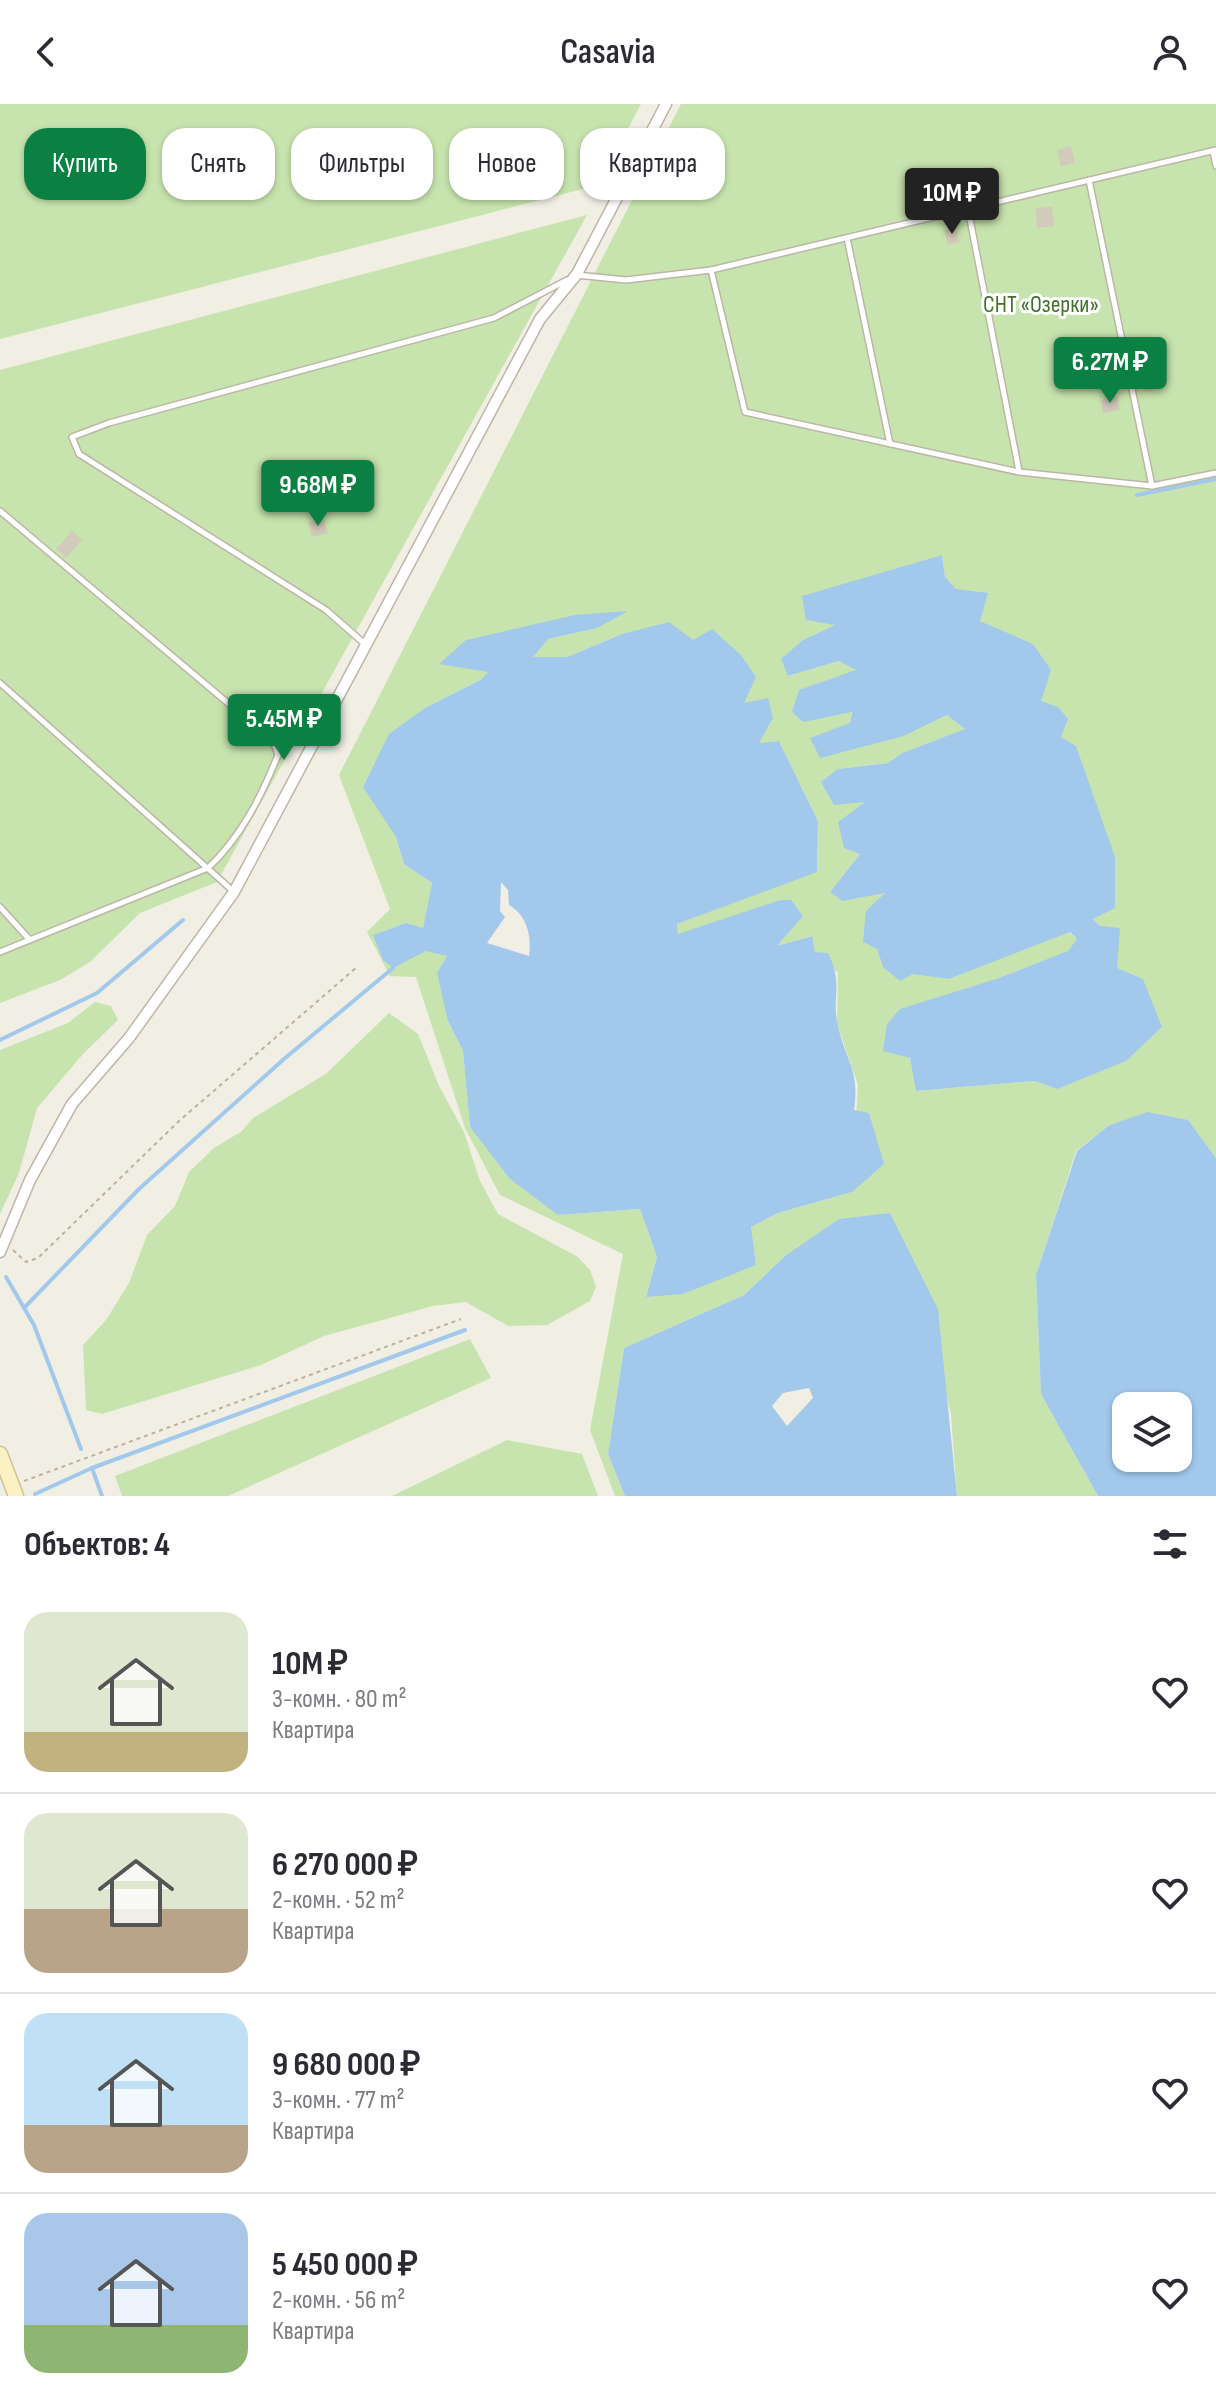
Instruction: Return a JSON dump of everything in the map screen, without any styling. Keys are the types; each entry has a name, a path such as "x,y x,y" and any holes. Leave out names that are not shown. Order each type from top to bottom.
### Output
{"street":[{"path":"1,1246 30,1180 72,1104 129,1038 234,892 540,319 577,274 666,104"},
{"path":"0,1454 14,1490"}],"lane":[{"path":"366,645 326,610 79,454 72,437 109,423 494,318 577,274 626,280 711,270 1214,150 1216,166"},
{"path":"1089,180 1152,486"},
{"path":"968,209 1019,472"},
{"path":"847,238 890,444"},
{"path":"711,270 745,412 1019,472 1152,486 1216,473"},
{"path":"0,511 273,741 278,755 260,799 223,854 208,868 0,952"},
{"path":"0,683 234,892"},
{"path":"0,907 29,939"}],"path":[{"path":"1,1246 26,1262 38,1258 179,1121 357,967"},
{"path":"14,1490 461,1319"}],"green space":[{"path":"0,104 641,104 628,128 580,128 580,190 564,194 564,128 449,128 449,200 540,200 0,339"},
{"name":"СНТ «Озерки»","path":"681,104 1216,104 1216,1158 1188,1121 1108,1126 1076,1151 1036,1275 1041,1394 1098,1496 957,1496 951,1414 908,1255 889,1213 785,1256 744,1295 624,1348 608,1454 625,1496 615,1496 590,1430 623,1254 500,1195 465,1128 416,977 390,976 367,932 390,909 339,775 632,200 725,200 725,128 669,128","holes":["942,555 945,577 980,621 993,627 1061,737 1092,918 1100,926 1117,968 1057,1089 1034,1081 917,1091 910,1058 996,979 1069,951 1077,939 1069,932 949,979 883,967 877,949 887,892 830,892 860,854 866,801 838,769 888,763 902,753 966,729 947,715 904,736 850,723 857,670 839,661 788,676 803,640 837,624 910,565","575,615 597,628 548,639 532,657 567,657 622,634 693,640 744,703 768,699 758,744 779,741 818,821 817,871 677,924 678,935 780,900 803,916 776,947 811,936 815,952 838,973 837,1024 858,1085 852,1192 778,1213 750,1227 756,1264 646,1296 657,1257 640,1209 558,1215 470,1127 463,1051 448,1021 447,956 373,935 406,923 423,929 432,883 404,864 396,837 425,708 482,679 489,671 474,668"]},
{"path":"587,215 217,882 140,913 90,962 60,980 0,1003 0,370"},
{"path":"95,1002 111,1006 118,1020 83,1054 37,1108 19,1173 0,1214 0,1050 68,1023"},
{"path":"389,1013 418,1034 439,1086 464,1132 480,1181 498,1214 578,1257 590,1270 596,1287 590,1301 547,1325 508,1326 466,1302 433,1306 324,1336 261,1365 102,1414 86,1410 83,1345 106,1320 129,1283 147,1235 175,1206 189,1172 214,1148 242,1131 253,1118 327,1073"},
{"path":"470,1339 491,1378 228,1496 122,1496 115,1476"},
{"path":"507,1440 582,1454 598,1496 392,1496"}],"water":[{"path":"942,555 945,577 956,589 988,593 980,621 1033,644 1051,670 1041,701 1058,707 1068,719 1061,737 1076,746 1115,857 1115,908 1093,919 1100,926 1120,928 1117,968 1143,979 1162,1027 1126,1061 1057,1089 1034,1081 916,1091 910,1058 883,1051 887,1024 900,1009 996,979 1068,951 1077,939 1070,932 949,979 913,974 900,981 883,967 877,949 863,942 866,911 885,893 842,901 830,892 860,854 844,848 838,822 865,802 834,805 821,782 838,769 888,763 902,753 965,729 947,715 904,736 820,758 810,738 850,723 852,712 803,722 792,712 799,690 856,670 839,661 788,676 781,659 803,640 835,625 806,620 802,596"},
{"path":"628,611 597,628 548,639 533,657 567,657 622,634 669,622 693,640 712,629 741,655 756,677 744,703 768,698 773,718 759,743 779,741 818,821 817,872 677,924 678,934 780,900 791,900 803,916 777,946 812,936 815,952 828,953 835,974 838,1026 854,1075 854,1110 869,1113 884,1164 852,1192 778,1213 751,1227 756,1265 683,1294 646,1297 657,1257 640,1209 558,1215 510,1179 470,1127 463,1051 448,1021 437,973 447,956 426,951 393,968 383,960 373,935 406,923 423,928 432,883 404,864 396,837 363,787 389,734 425,708 482,679 488,672 439,664 466,640 575,615","holes":["501,882 508,890 509,905 527,927 529,956 487,943 505,917 500,911"]},
{"path":"1147,1112 1188,1120 1216,1158 1216,1496 1098,1496 1041,1394 1036,1275 1077,1151 1108,1126"},
{"path":"890,1213 938,1309 957,1496 625,1496 608,1454 624,1348 744,1295 785,1256 839,1219","holes":["809,1388 813,1398 787,1426 772,1406 783,1393"]}],"building":[{"path":"1071,146 1075,163 1061,166 1057,150"},
{"path":"993,166 996,184 974,188 971,170"},
{"path":"917,193 920,204 907,207 904,196"},
{"path":"1052,207 1054,226 1037,228 1036,208"},
{"path":"956,227 959,242 948,245 944,230"},
{"path":"1157,377 1160,387 1145,392 1142,381"},
{"path":"1117,396 1120,410 1103,413 1101,400"},
{"path":"323,518 328,533 312,537 308,522"},
{"path":"72,531 82,540 66,558 56,549"}],"waterway":[{"path":"1137,495 1216,479"},
{"path":"0,1040 97,993 183,920"},
{"path":"24,1308 139,1189 284,1059 393,968"},
{"path":"6,1277 34,1325 81,1449"},
{"path":"35,1494 92,1468 465,1330"},
{"path":"92,1468 102,1496"}]}
